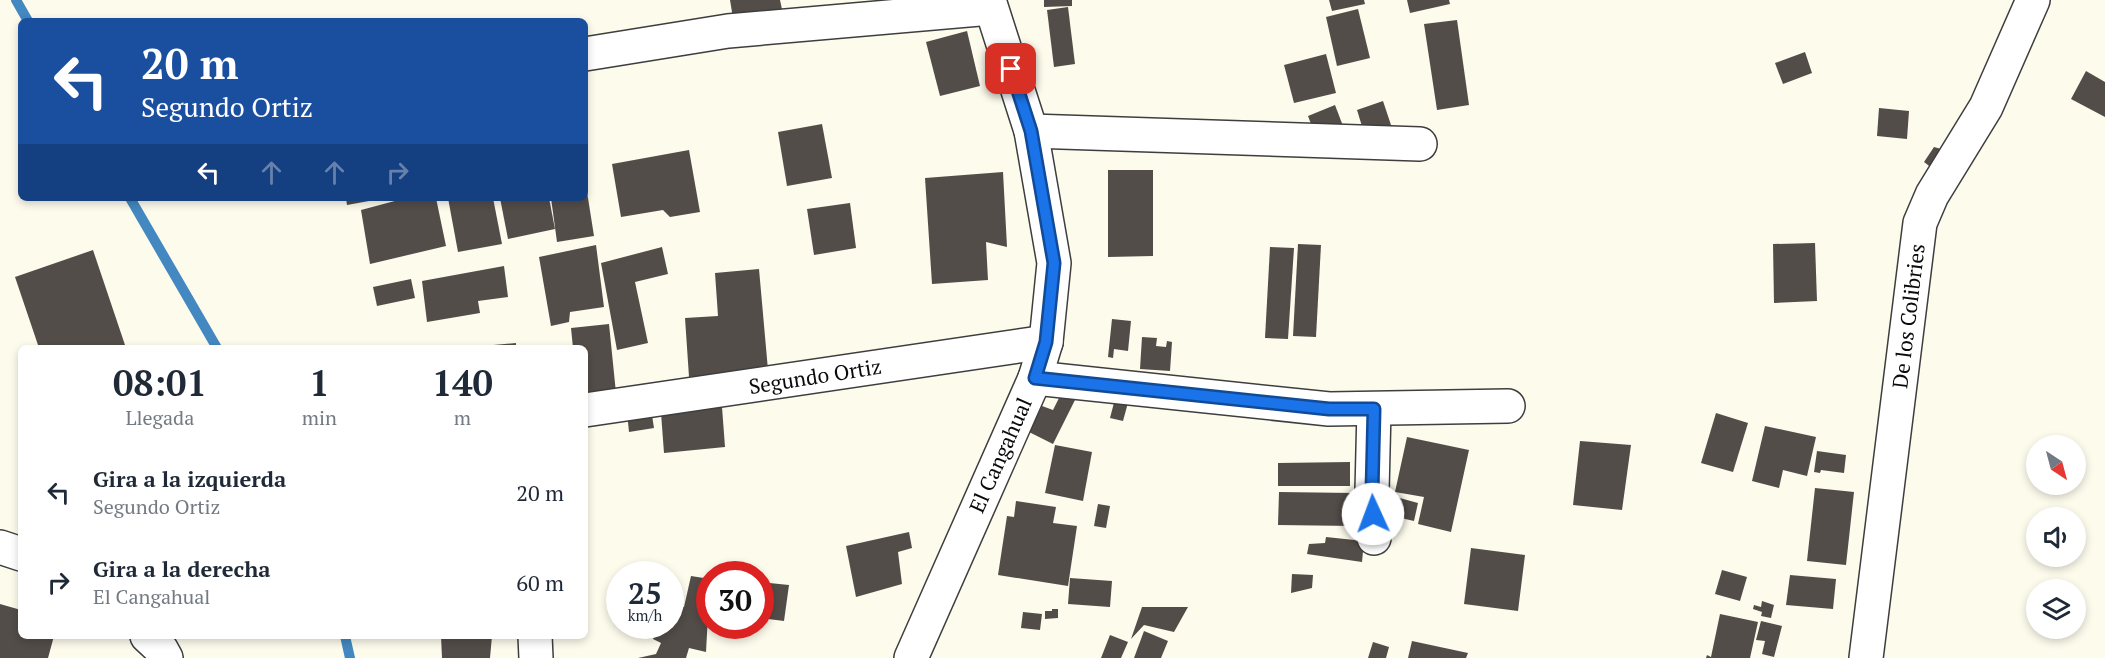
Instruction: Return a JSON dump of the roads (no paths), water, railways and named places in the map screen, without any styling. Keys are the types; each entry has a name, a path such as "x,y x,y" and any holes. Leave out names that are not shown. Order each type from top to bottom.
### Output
{"street":[{"name":"De los Colibries","path":"1866,658 1920,223 1932,195 1986,107 2033,0"},
{"path":"588,54 728,31 990,4"},
{"name":"El Cangahual","path":"911,658 1035,378 1046,342 1054,263 1031,131 990,4"},
{"path":"1031,131 1420,144"},
{"name":"Segundo Ortiz","path":"588,410 1046,342"},
{"path":"1035,378 1329,409 1508,406"},
{"path":"1374,409 1372,491 1374,538"},
{"path":"0,547 18,553"},
{"path":"150,639 161,649 166,658"},
{"path":"535,639 536,658"}],"waterway":[{"path":"16,0 26,18"},
{"path":"132,201 215,345"},
{"path":"346,639 350,658"}]}
